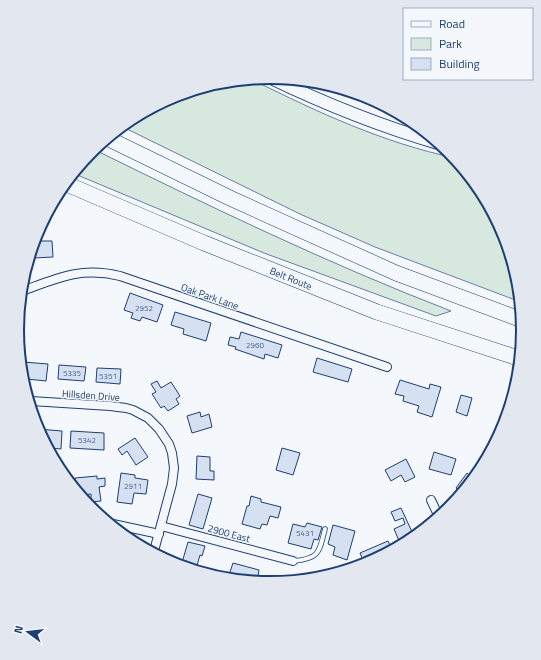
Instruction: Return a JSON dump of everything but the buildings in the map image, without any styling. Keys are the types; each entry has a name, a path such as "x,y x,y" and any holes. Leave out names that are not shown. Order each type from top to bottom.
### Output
{"highway":[{"path":"113,141 232,199 396,273 516,318"},
{"name":"Belt Route","path":"71,186 204,243 377,312 515,357"}],"street":[{"path":"284,84 355,114 399,131 427,140"},
{"name":"Oak Park Lane","path":"28,289 67,275 86,272 120,276 387,367"},
{"name":"Hillsden Drive","path":"35,402 118,406 133,410 154,423 169,444 174,468 172,484 155,548"},
{"path":"431,500 437,512"},
{"path":"119,525 159,534"},
{"name":"2900 East","path":"161,526 293,561"}],"lane":[{"path":"293,561 305,560 314,557 320,549 325,529"}],"green space":[{"path":"261,84 326,115 351,125 402,144 445,156 466,180 492,221 509,266 515,300 375,247 300,214 127,129 161,109 176,102 222,88"},
{"path":"100,152 315,254 451,311 436,316 264,253 78,175"}],"shaded area":[{"path":"346,96 371,105 349,97"}]}
